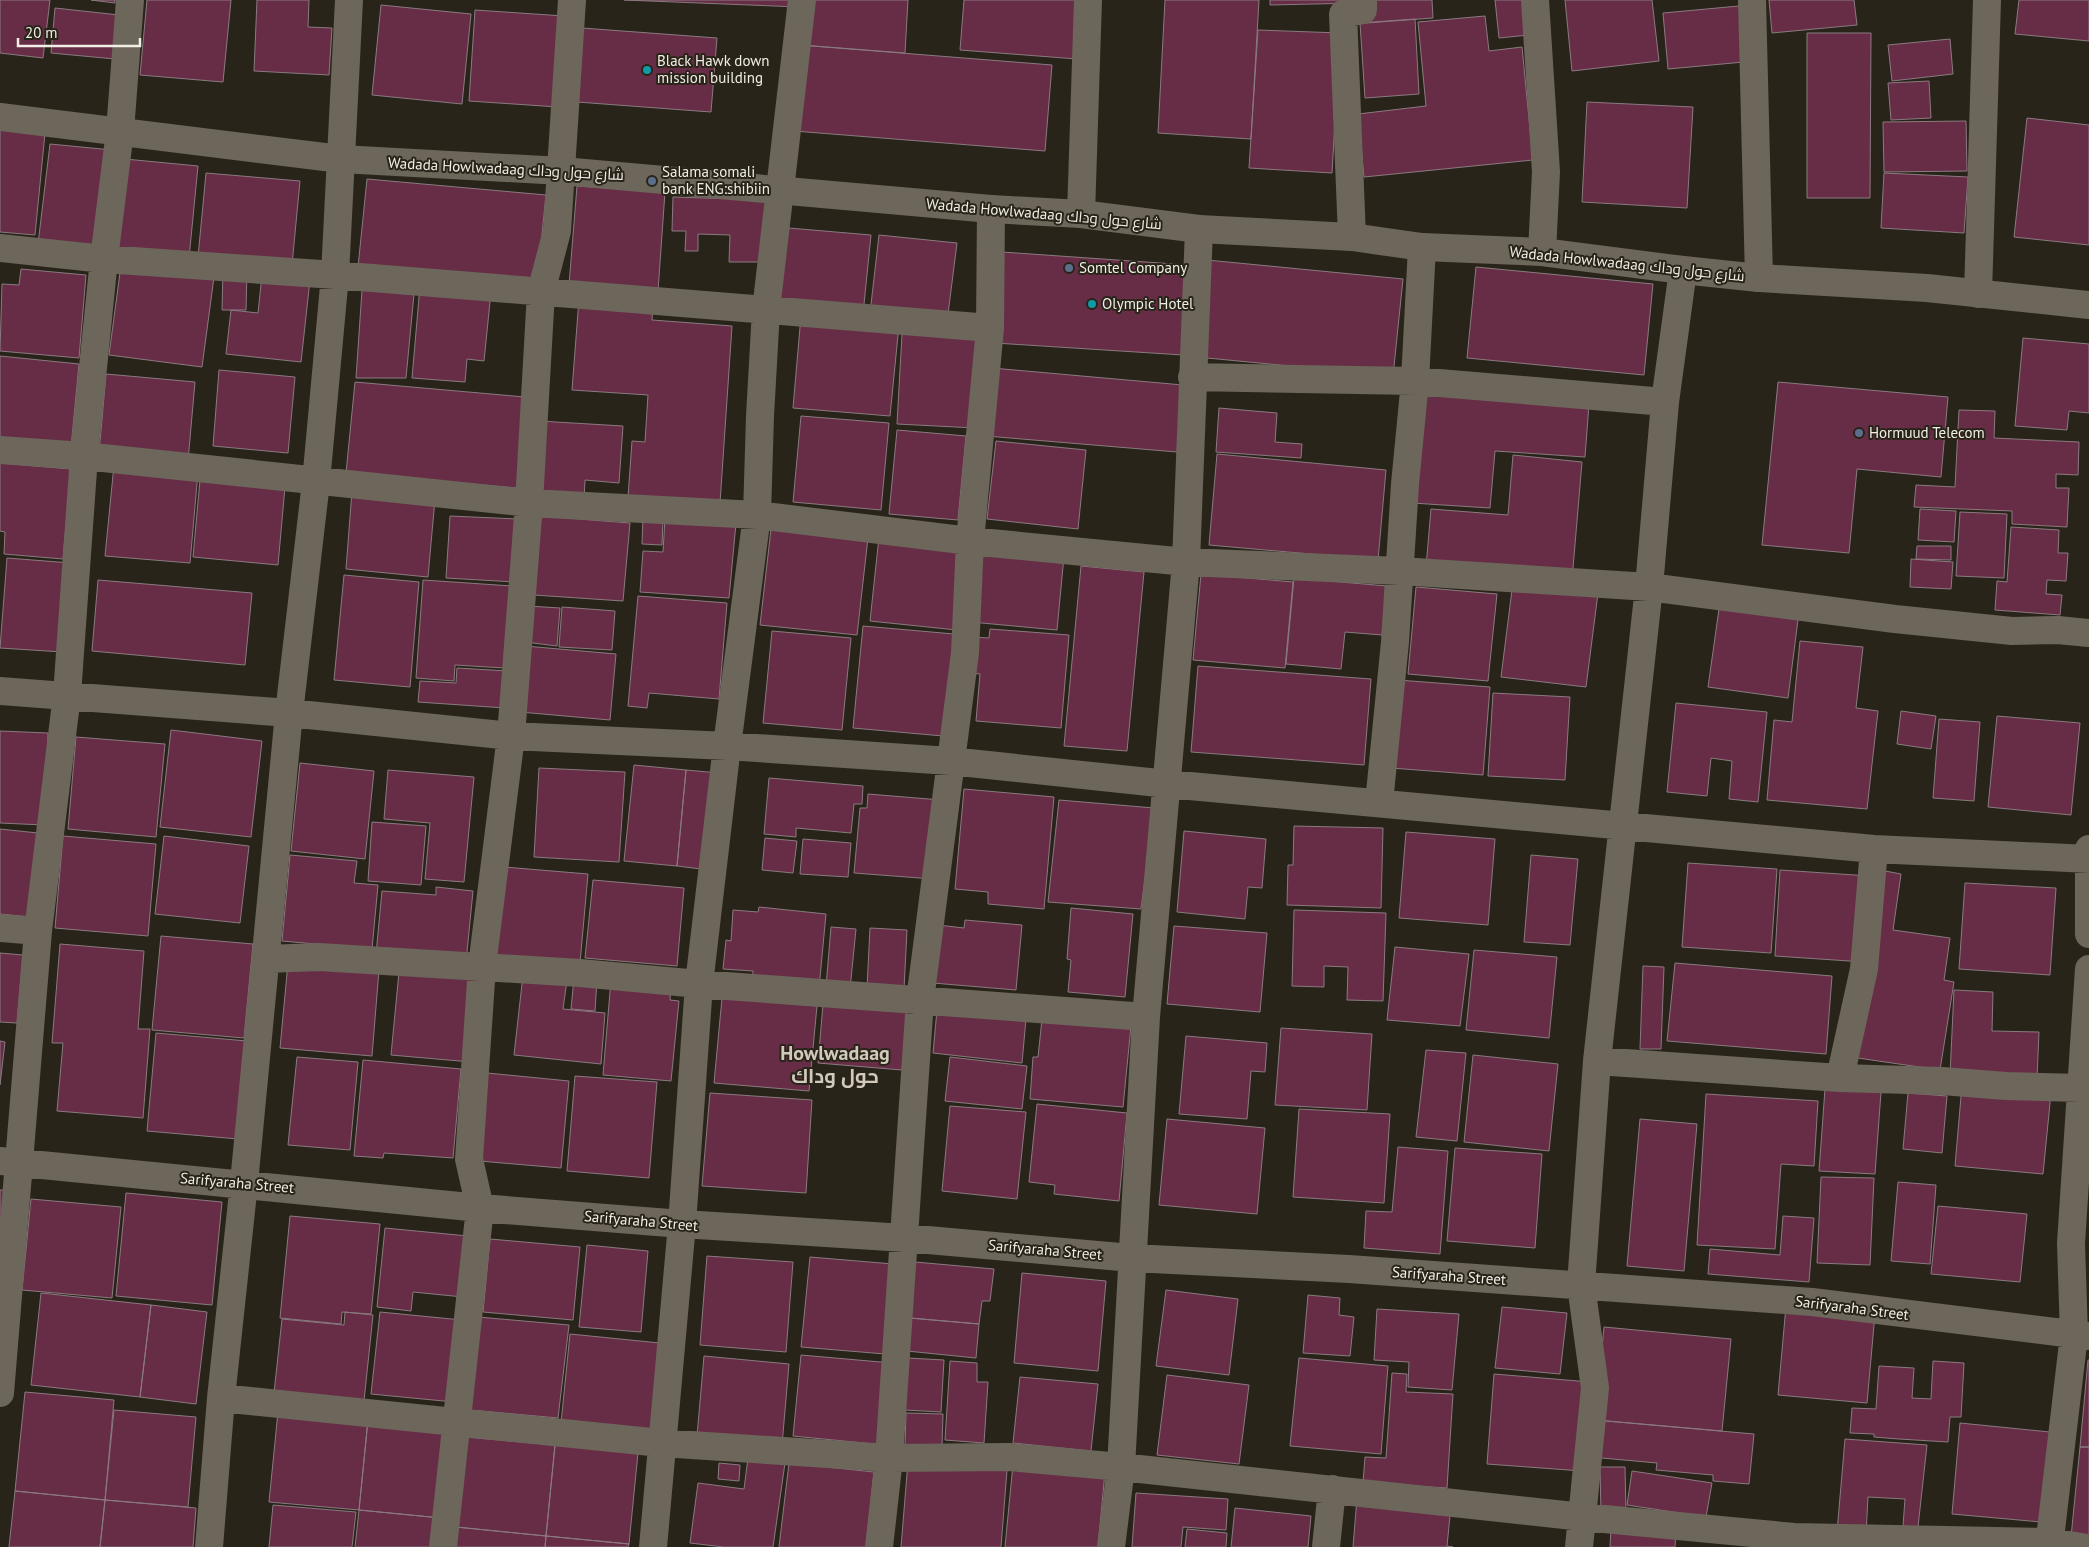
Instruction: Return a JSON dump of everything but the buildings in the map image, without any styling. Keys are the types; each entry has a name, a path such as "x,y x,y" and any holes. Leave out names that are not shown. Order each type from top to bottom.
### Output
{"street":[{"path":"0,1393 10,1162 66,695 84,456 104,259 120,131 130,0"},
{"path":"209,1547 221,1398 244,1183 289,713 316,482 336,276 340,159 349,0"},
{"path":"442,1547 480,1208 469,1158 482,966 512,736 529,503 540,292 557,231 572,0"},
{"path":"653,1547 682,1224 699,984 757,515 766,310 802,0"},
{"path":"1081,214 1088,0"},
{"path":"1352,237 1343,14 1363,10 1363,0"},
{"path":"1535,0 1546,172 1542,252"},
{"path":"1752,0 1759,278"},
{"path":"1978,294 1987,0"},
{"name":"Wadada Howlwadaag شارع حول وداك","path":"0,117 340,159 562,171 991,209 1081,214 1198,229 1352,237 1422,247 1542,252 1759,278 1926,288 2089,305"},
{"path":"879,1547 889,1458 920,1000 965,653 970,541 990,328 991,209"},
{"path":"1111,1547 1121,1467 1146,1017 1168,784 1186,562 1198,229"},
{"path":"1378,803 1395,642 1415,381 1422,247"},
{"path":"0,248 104,259 990,328"},
{"path":"1579,1547 1595,1388 1581,1285 1596,1061 1649,587 1665,402 1683,270"},
{"path":"1192,377 1415,381 1665,402"},
{"path":"0,450 84,456 529,503 757,515 970,541 1186,562 1400,571 1649,587 2012,631 2058,630 2089,633"},
{"path":"0,691 289,713 512,736 727,746 950,761 1168,784 1874,849 2089,855 2089,934"},
{"path":"1840,1078 1864,969 1874,849"},
{"path":"0,928 38,931"},
{"path":"266,959 319,957 482,966 1146,1017"},
{"path":"2049,1545 2081,1335 2071,1243 2089,969"},
{"path":"1596,1061 1840,1078 2081,1088"},
{"name":"Sarifyaraha Street","path":"10,1162 244,1183 480,1208 682,1224 905,1238 1132,1258 1350,1269 1812,1302 2081,1335"},
{"path":"221,1398 661,1443 889,1458 1009,1457 1794,1537 2082,1547"},
{"path":"1326,1547 1332,1489"}],"place":[{"name":"Black Hawk down mission building","path":"647,70"},
{"name":"Salama somali bank ENG:shibiin","path":"652,181"},
{"name":"Somtel Company","path":"1069,268"},
{"name":"Olympic Hotel","path":"1092,304"},
{"name":"Hormuud Telecom","path":"1859,433"}],"district":[{"name":"Howlwadaag حول وداك","path":"835,1064"}]}
